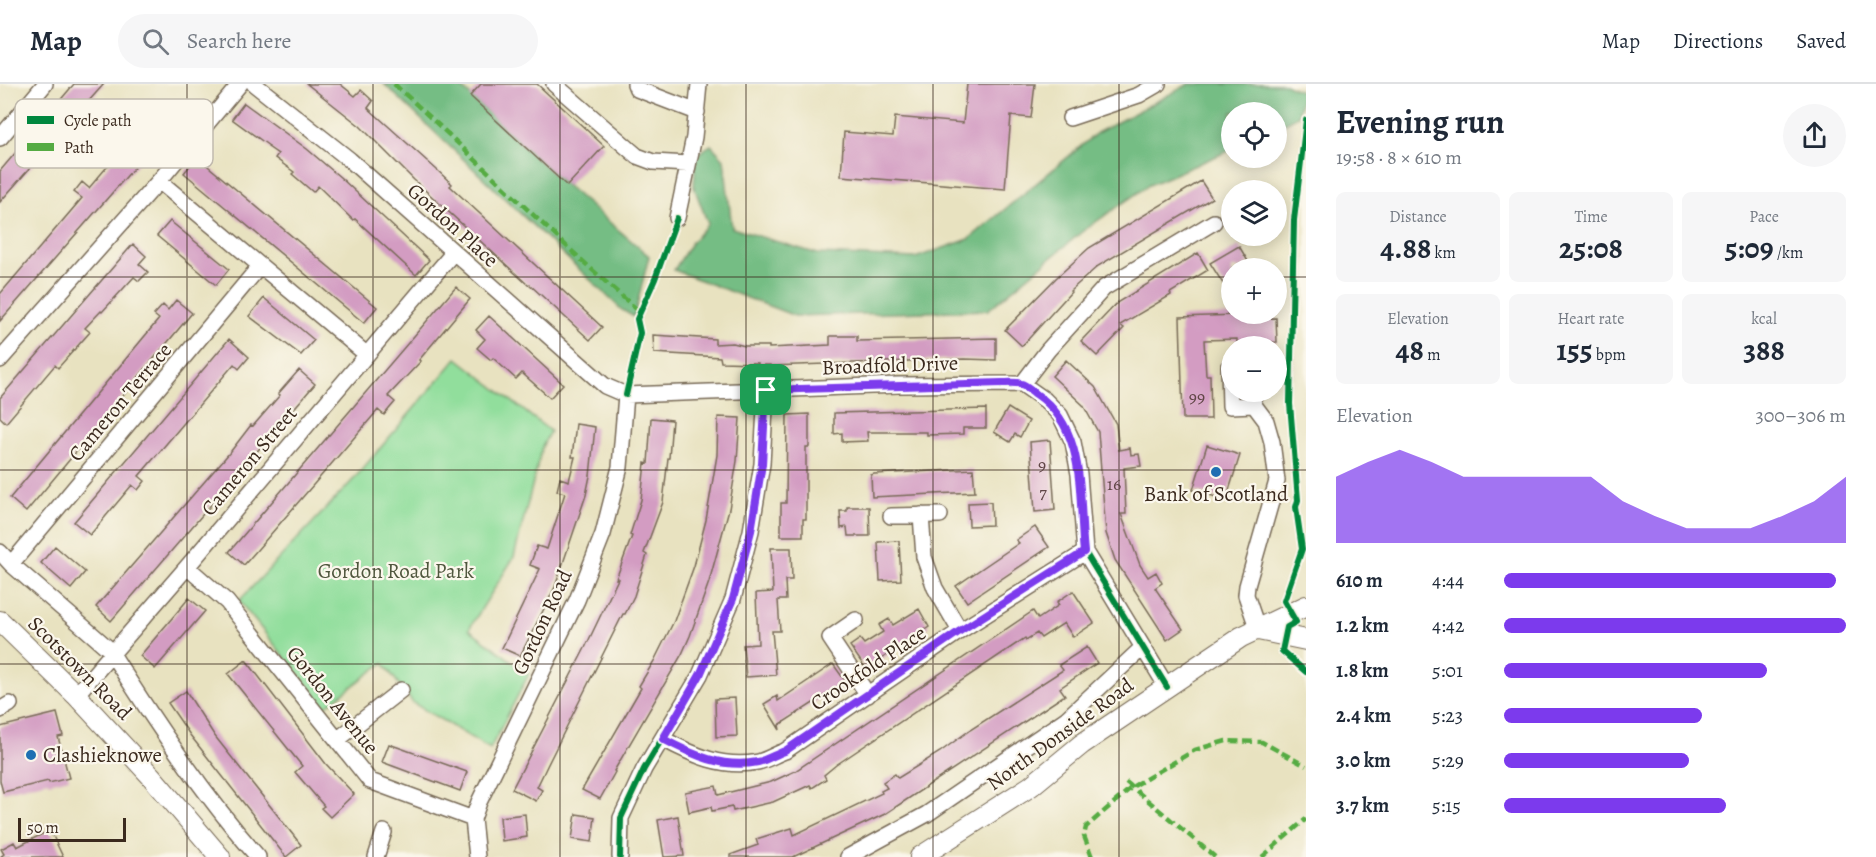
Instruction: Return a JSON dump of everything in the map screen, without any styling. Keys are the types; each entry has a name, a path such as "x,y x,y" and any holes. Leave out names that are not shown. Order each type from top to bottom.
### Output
{"main road":[{"name":"North Donside Road","path":"920,857 1031,786 1082,744 1240,637 1306,606"},
{"name":"Scotstown Road","path":"0,621 76,695 151,776 220,857"},
{"path":"1258,630 1302,642"}],"street":[{"path":"32,99 45,84"},
{"path":"213,116 240,84"},
{"name":"Gordon Place","path":"254,84 350,160 605,386 626,395"},
{"path":"554,84 637,156 653,162 688,164"},
{"path":"635,84 637,89 696,112"},
{"path":"677,218 694,137 699,84"},
{"path":"1070,118 1139,95 1158,84"},
{"path":"0,138 15,120"},
{"path":"0,360 170,168"},
{"path":"159,181 366,354"},
{"path":"1167,687 1084,552 1079,474 1072,442 1060,415 1045,400 1022,384 1048,350 1104,288 1210,230"},
{"name":"Cameron Street","path":"76,695 453,253"},
{"name":"Cameron Terrace","path":"11,564 260,266"},
{"name":"Broadfold Drive","path":"626,395 898,385 1022,384"},
{"path":"620,857 621,818 644,769 700,675 733,599 751,531 762,464 766,390"},
{"name":"Gordon Road","path":"477,857 473,819 478,802 577,600 603,534 620,467 626,395"},
{"path":"1230,402 1230,406 1242,402"},
{"path":"1256,402 1266,421 1272,442 1277,481 1247,586 1246,595 1258,630"},
{"path":"921,515 924,557 935,588 960,631"},
{"path":"891,516 940,515"},
{"path":"0,552 111,653 185,763 258,857"},
{"name":"Crookfold Place","path":"663,739 693,754 723,764 759,762 785,751 960,631 1084,552"},
{"name":"Gordon Avenue","path":"187,567 227,602 370,781 473,819"},
{"path":"856,620 830,638 868,695"},
{"name":"North Donside Road","path":"848,857 927,814 1066,719 1142,648"},
{"path":"337,740 401,690"},
{"path":"376,857 384,832"}],"green space":[{"path":"384,84 458,84 567,186 649,256 634,317 622,310"},
{"path":"1189,84 1285,84 1303,92 1298,116 1287,122 1287,102 1221,102 1221,154 1149,185 1083,231 988,310 795,316 674,270 691,243 708,224 694,187 696,155 711,145 724,159 732,228 818,254 915,258 969,239 1097,133"},
{"name":"Gordon Road Park","path":"457,358 550,431 542,447 514,557 469,629 529,674 490,749 413,703 383,663 325,707 239,601 353,480"}],"building":[{"path":"74,84 104,84 91,99 61,99"},
{"path":"307,84 340,84 355,96 361,90 373,101 368,108 452,184 450,186 602,327 590,340 414,180 360,126"},
{"path":"481,84 537,84 604,146 567,186 470,96"},
{"path":"967,84 1035,84 1031,118 1011,116 1005,189 841,176 844,132 893,136 895,117 963,123"},
{"path":"244,103 307,149 429,260 416,275 318,186 313,192 292,174 294,172 275,158 278,154 232,119"},
{"path":"15,153 15,168 30,168 0,202 0,171"},
{"path":"106,168 134,168 0,321 0,294 82,198 74,192 82,182 89,188"},
{"path":"188,168 210,168 377,307 364,323 184,173"},
{"path":"1201,181 1212,198 1098,266 1070,291 1022,346 1005,330 1089,248"},
{"path":"170,221 229,269 216,285 157,236"},
{"path":"133,244 146,256 139,264 148,272 139,281 134,277 85,328 90,332 58,368 55,365 6,423 0,417 0,398"},
{"path":"1239,246 1246,258 1221,258 1221,280 1210,263"},
{"path":"1198,253 1208,270 1120,325 1124,328 1097,356 1081,341 1118,302"},
{"path":"456,287 470,299 419,360 421,361 388,396 395,402 384,415 378,410 244,565 229,552"},
{"path":"264,298 314,340 301,355 249,316"},
{"path":"176,300 192,313 26,512 10,498 159,319 154,315 163,305 168,310"},
{"path":"489,316 563,384 550,398 522,373 516,379 493,358 491,360 477,348 485,339 476,330"},
{"path":"1221,316 1221,324 1276,324 1277,336 1221,336 1221,339 1204,340 1206,375 1210,375 1211,419 1183,419 1180,317"},
{"path":"653,335 715,339 715,344 733,343 745,346 769,346 769,348 830,345 830,336 857,336 857,341 996,338 996,360 964,359 770,366 758,365 758,363 721,362 720,357 654,353"},
{"path":"229,339 249,357 239,369 234,364 139,476 145,481 138,490 132,485 90,535 74,522"},
{"path":"1066,360 1095,387 1116,424 1119,450 1130,448 1131,455 1139,454 1141,466 1124,468 1126,514 1121,514 1140,565 1148,577 1156,572 1162,583 1155,588 1183,629 1167,640 1115,560 1106,533 1098,432 1083,405 1052,376"},
{"path":"299,370 315,384 111,621 96,607 251,425 253,426 280,395 278,394"},
{"path":"1008,408 1029,421 1020,437 1015,434 1010,442 994,432"},
{"path":"986,409 986,428 963,428 963,434 867,432 868,441 842,442 842,433 834,434 834,413"},
{"path":"809,414 809,447 806,447 806,519 803,519 803,536 781,536 781,503 786,503 787,415"},
{"path":"718,417 740,418 737,461 729,509 709,582 682,654 600,799 582,790 641,688 639,686 674,621 694,566 706,520 717,455"},
{"path":"651,418 672,420 663,502 644,553 647,555 634,596 537,787 542,790 536,801 512,789 618,579 616,579 632,536 630,535 641,500 645,463 648,464"},
{"path":"576,424 595,427 586,495 555,587 520,656 502,648 540,569 530,565 537,546 547,549 565,493 557,491 560,478 569,481 575,457 572,457"},
{"path":"1050,440 1055,510 1035,512 1030,442"},
{"name":"Bank of Scotland","path":"1207,445 1240,455 1226,500 1193,490"},
{"path":"973,469 975,492 872,497 871,475 874,474"},
{"path":"991,502 992,525 969,526 968,503"},
{"path":"847,507 869,507 870,536 848,536 847,527 841,528 840,511 847,511"},
{"path":"1035,527 1049,547 967,602 956,586 1019,543 1016,540"},
{"path":"899,541 901,580 880,581 878,542"},
{"path":"55,546 85,572 71,589 41,563"},
{"path":"771,548 791,548 792,580 785,580 786,600 778,600 780,631 772,631 776,675 746,677 743,645 758,644 756,593 773,592"},
{"path":"1073,591 1094,623 1073,637 1064,623 1041,638 1037,633 1026,640 1025,638 836,765 824,775 826,779 812,788 810,785 773,802 733,811 732,807 712,811 711,807 689,812 685,792 716,786 718,795 771,782 795,771 1033,611 1038,619 1059,605 1057,602"},
{"path":"189,598 205,611 155,669 140,656"},
{"path":"919,609 929,627 866,669 850,646 860,639 864,644 883,632 879,625 889,619 893,625"},
{"path":"1087,647 1097,663 1060,688 1065,695 885,814 793,857 730,857 730,855 758,845 756,839 792,828 794,835 882,793 881,791 887,788 883,782 895,774 898,778 940,752 1063,670 1059,665"},
{"path":"246,660 326,764 354,794 330,817 321,808 324,806 295,772 302,766 228,674"},
{"path":"833,664 846,682 779,725 780,730 764,704 777,696 778,701"},
{"path":"186,691 214,735 301,845 286,857 190,735 168,703"},
{"path":"735,698 737,736 716,737 715,699"},
{"name":"Clashieknowe","path":"57,713 63,736 58,737 69,778 3,792 0,781 0,727"},
{"path":"389,744 467,772 460,791 382,762"},
{"path":"525,814 527,837 502,841 500,817"},
{"path":"576,814 595,817 592,842 572,839"},
{"path":"678,816 684,856 664,857 658,820"},
{"path":"50,830 63,857 0,857 4,854 1,849 14,842 17,847"}],"marked path":[{"path":"394,84 640,312"},
{"path":"1092,857 1084,836 1086,827 1132,787 1195,750 1226,741 1262,742 1306,766"},
{"path":"1126,782 1215,857"},
{"path":"1262,857 1306,819"}],"cycle path":[{"path":"1306,120 1294,220 1290,404 1298,500 1296,507 1302,549 1284,601 1296,622 1287,627 1282,651 1306,672"},
{"path":"626,395 640,333 637,319 655,279 677,218"},
{"path":"620,857 621,818 644,769 700,675 733,599 751,531 762,464 766,390 898,385 1022,384 1045,400 1060,415 1073,442 1079,474 1085,552 1167,687"}],"place":[{"name":"Bank of Scotland","path":"1216,472"},
{"name":"Clashieknowe","path":"31,755"}],"route":[{"path":"1022,384 1045,400 1060,415 1072,442 1079,474 1084,552 960,631 785,751 759,762 723,764 693,754 663,739 700,675 733,599 751,531 762,464 766,390 898,385 1022,384"}]}
